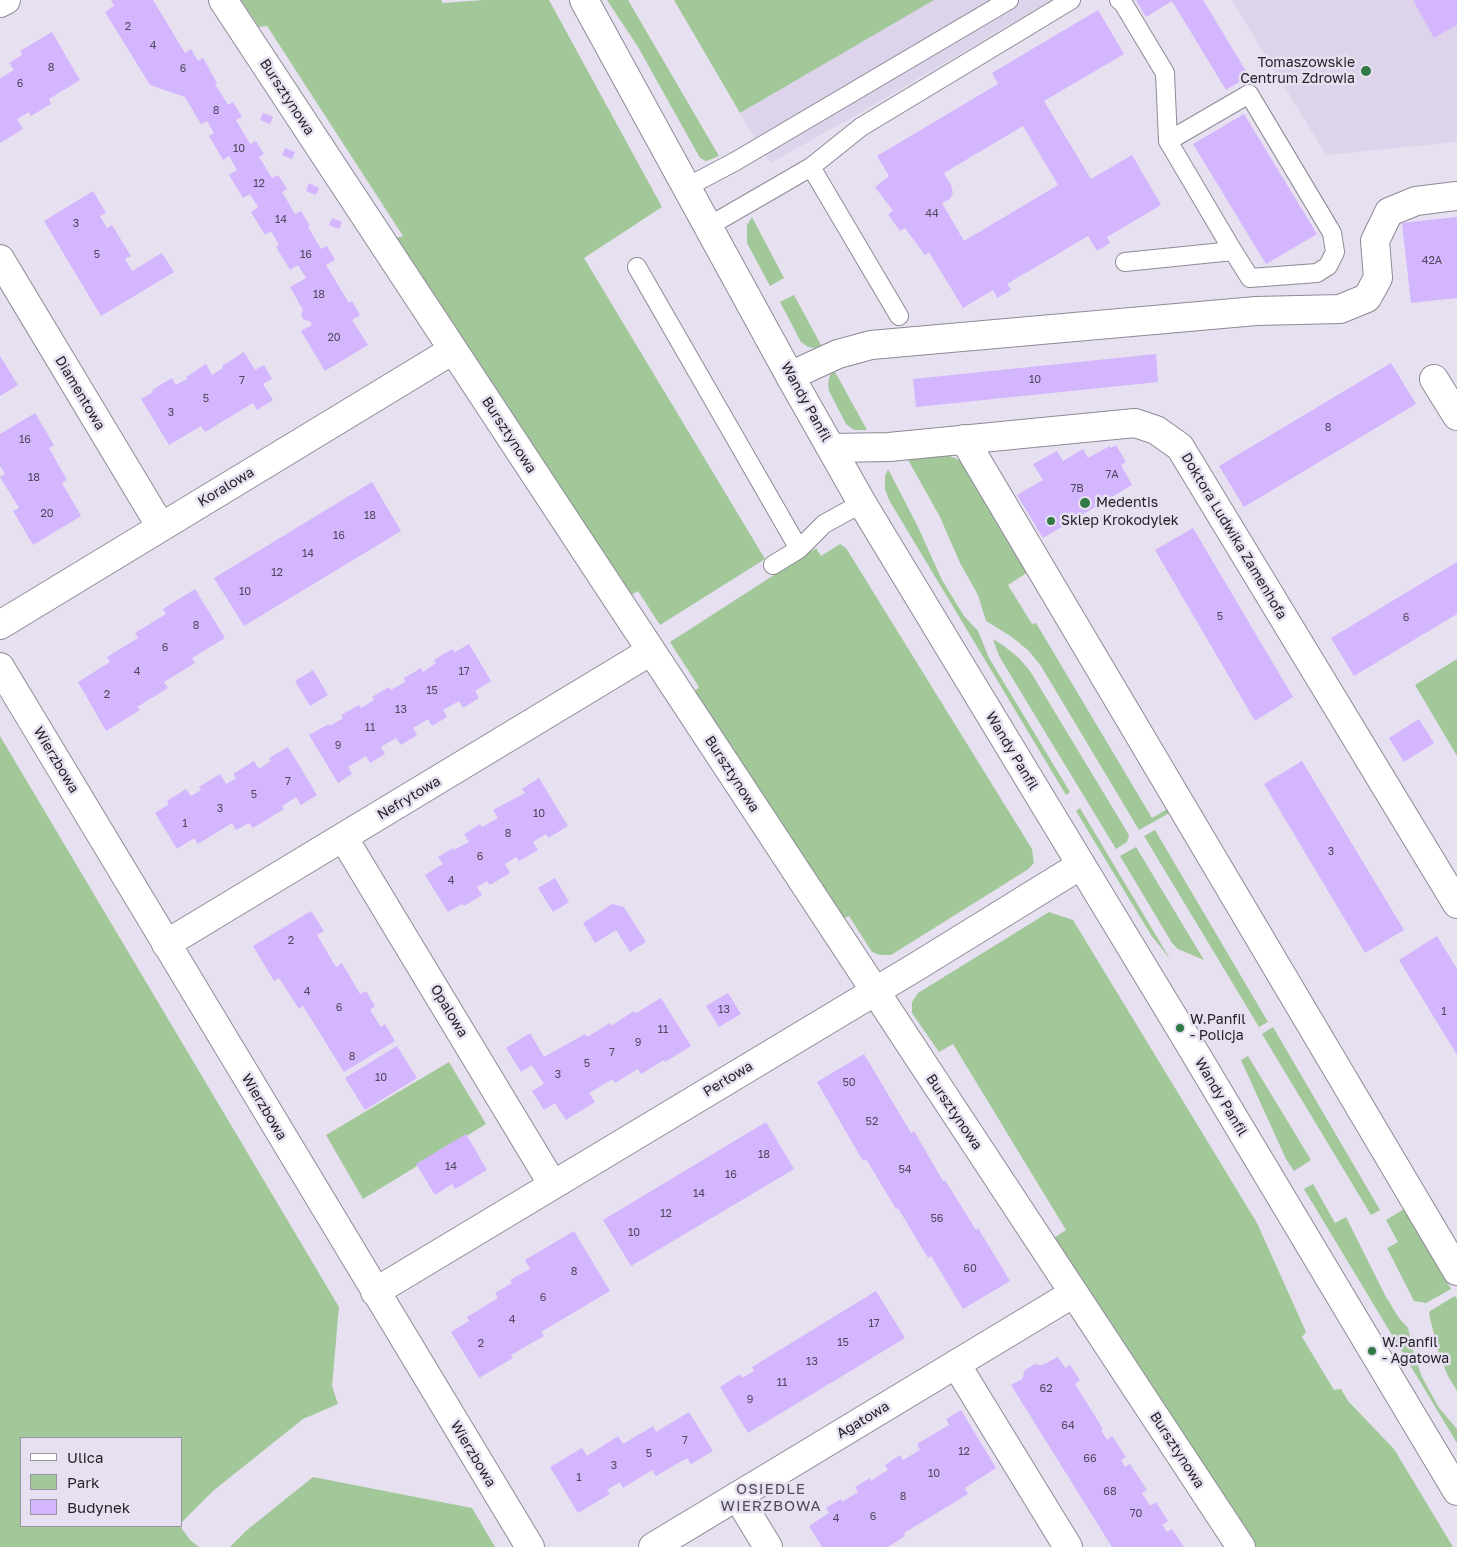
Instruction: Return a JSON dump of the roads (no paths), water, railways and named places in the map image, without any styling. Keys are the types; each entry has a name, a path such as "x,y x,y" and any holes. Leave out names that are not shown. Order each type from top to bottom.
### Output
{"street":[{"path":"0,3 6,0"},
{"name":"Bursztynowa","path":"223,0 1241,1547"},
{"name":"Wandy Panfil","path":"584,0 790,376 862,502 1180,1028 1457,1492"},
{"path":"790,376 838,354 871,345 1256,311 1340,309 1367,298 1378,278 1375,241 1389,212 1416,201 1457,196"},
{"name":"Diamentowa","path":"0,259 160,527"},
{"name":"Koralowa","path":"0,625 453,350"},
{"path":"1434,379 1457,416"},
{"name":"Doktora Ludwika Zamenhofa","path":"832,448 889,447 1135,423 1156,430 1180,447 1457,904"},
{"path":"964,440 1449,1237 1457,1271"},
{"name":"Nefrytowa","path":"166,944 651,651"},
{"name":"Wierzbowa","path":"0,667 530,1547"},
{"name":"Opalowa","path":"344,837 553,1185"},
{"name":"Perłowa","path":"376,1292 1081,865"},
{"name":"Agatowa","path":"653,1547 1074,1293"},
{"path":"956,1364 1068,1547"},
{"path":"737,1496 768,1547"}],"lane":[{"path":"687,187 736,161 1010,0"},
{"path":"709,226 811,167 861,127 1071,0"},
{"path":"1119,0 1123,3 1165,73 1168,141 1250,278 1254,290 1256,311"},
{"path":"1168,141 1249,94 1332,234 1335,252 1328,266 1318,273 1250,278"},
{"path":"811,167 899,316"},
{"path":"1125,262 1233,251"},
{"path":"637,267 799,549"},
{"path":"773,565 799,549 824,524 862,502"}],"place":[{"name":"Tomaszowskie Centrum Zdrowia","path":"1366,71"},
{"name":"Medentis","path":"1085,503"},
{"name":"Sklep Krokodylek","path":"1051,521"},
{"name":"W.Panfil - Policja","path":"1180,1028"},
{"name":"W.Panfil - Agatowa","path":"1372,1351"}],"district":[{"name":"OSIEDLE WIERZBOWA","path":"771,1498"}]}
